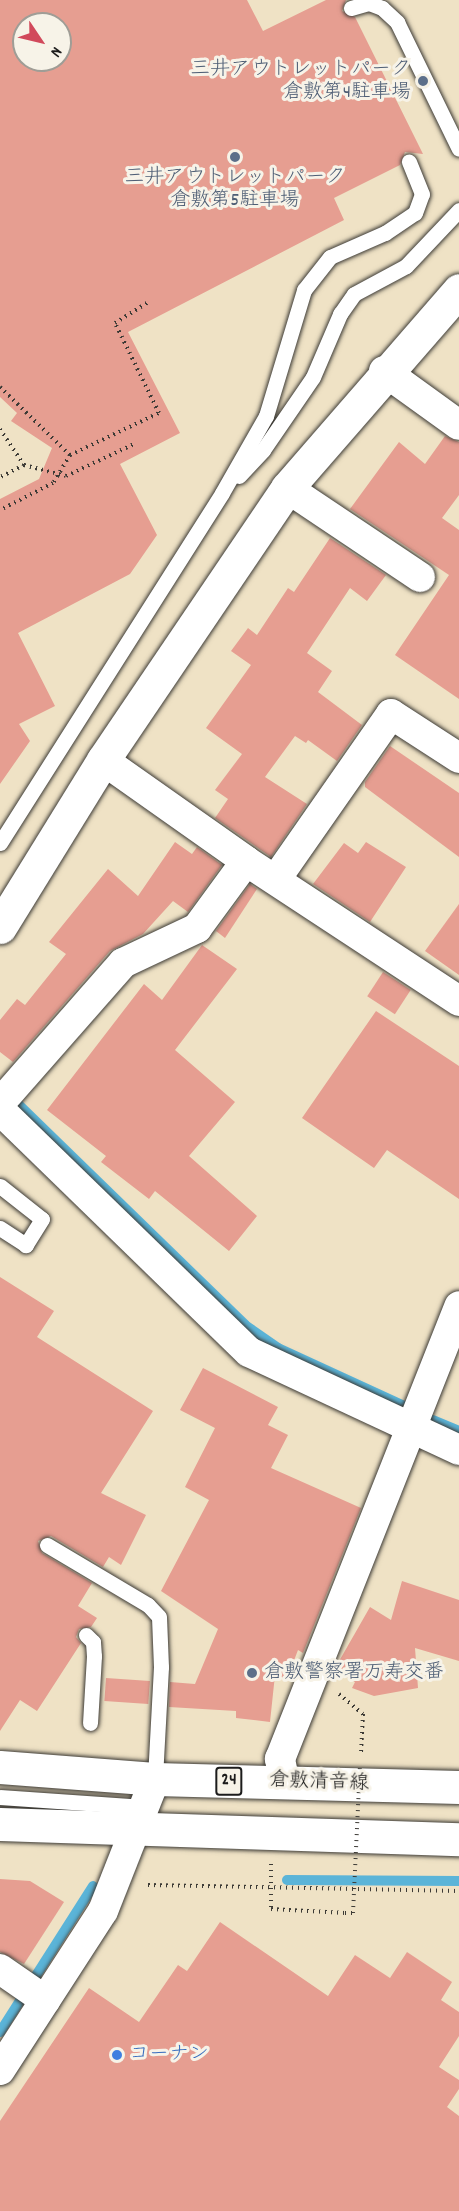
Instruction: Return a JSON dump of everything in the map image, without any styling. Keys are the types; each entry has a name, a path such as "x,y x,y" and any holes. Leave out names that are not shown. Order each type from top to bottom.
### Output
{"main road":[{"path":"0,927 103,760 287,488 384,371 459,290"},
{"name":"倉敷清音線","path":"0,1767 144,1806 459,1839"},
{"name":"倉敷清音線","path":"0,1824 144,1806 285,1783 459,1787"}],"street":[{"path":"384,371 459,425"},
{"path":"287,488 420,577"},
{"path":"276,879 391,714 459,758"},
{"path":"103,760 246,861 459,1001"},
{"path":"0,1103 123,963 197,928 246,861"},
{"path":"0,1110 249,1352 459,1450"},
{"path":"285,1783 280,1759 459,1306"},
{"path":"0,2070 25,1986 103,1911 144,1806"}],"lane":[{"path":"351,8 369,3 382,8 397,22 459,149"},
{"path":"0,843 222,493 266,416 304,290 330,257 385,233 415,213 422,194 409,161"},
{"path":"222,493 263,450 313,377 340,314 354,294 406,266 459,210"},
{"path":"0,1186 42,1219 26,1245 0,1228"},
{"path":"0,1797 144,1806 161,1667 159,1617 148,1605 47,1545"},
{"path":"86,1635 93,1642 94,1656 90,1723"}],"path":[{"path":"0,510 53,483 70,455 159,412 115,323 149,302"},
{"path":"0,387 70,455"},
{"path":"0,429 24,465"},
{"path":"0,477 24,465 66,476 134,444"},
{"path":"271,1864 271,1908 353,1913 363,1714 342,1695"},
{"path":"113,1884 459,1891"}],"building":[{"path":"0,0 247,0 263,31 326,0 346,0 342,11 355,17 423,154 405,152 400,165 334,198 344,220 128,332 180,433 120,464 157,535 130,574 18,633 55,706 19,724 30,741 0,784 0,499 39,479 52,448 11,421 17,413 0,397"},
{"path":"445,436 459,442 459,495 442,518 459,530 459,699 395,655 449,575 350,509 399,442 425,464"},
{"path":"330,538 386,575 367,601 350,588 307,653 332,671 318,692 362,725 337,761 308,740 306,743 295,736 265,777 307,804 271,857 215,818 228,799 215,790 242,754 206,728 251,665 231,651 248,628 257,635 288,588 294,592"},
{"path":"390,746 459,793 459,857 365,787 365,782"},
{"path":"175,842 192,854 197,847 222,865 188,912 173,901 143,934 110,951 13,1062 0,1052 0,1020 17,999 25,1005 66,954 49,942 108,869 138,896"},
{"path":"366,842 406,867 370,922 313,884 344,843 358,853"},
{"path":"250,884 257,889 225,938 216,931"},
{"path":"459,904 459,975 425,951"},
{"path":"202,945 237,969 175,1050 235,1102 189,1156 257,1216 229,1251 155,1191 149,1199 101,1162 106,1156 47,1110 144,984 162,1000"},
{"path":"383,972 411,990 395,1014 367,996"},
{"path":"376,1011 459,1066 459,1199 387,1150 374,1168 302,1118"},
{"path":"0,1277 54,1311 37,1337 153,1411 101,1493 146,1515 121,1565 109,1557 103,1567 51,1536 38,1541 42,1553 92,1583 78,1606 97,1618 91,1627 79,1629 76,1637 81,1643 37,1711 20,1700 0,1731"},
{"path":"203,1368 278,1407 268,1425 288,1435 271,1468 361,1508 303,1653 298,1650 287,1679 275,1675 270,1722 236,1718 236,1711 169,1707 170,1682 195,1684 218,1629 161,1591 209,1500 185,1487 215,1428 180,1410"},
{"path":"402,1581 459,1600 459,1661 415,1648 418,1688 374,1696 352,1688 355,1682 334,1670 370,1607 391,1620"},
{"path":"106,1678 150,1681 148,1704 104,1701"},
{"path":"0,1879 30,1881 64,1902 24,1964 0,1952"},
{"path":"220,1922 328,1996 355,1955 390,1978 407,1952 452,1982 441,2000 459,2012 459,2036 439,2067 459,2080 459,2089 447,2107 459,2116 459,2211 0,2211 0,2121 89,1988 139,2022 178,1965 187,1971"}],"waterway":[{"path":"17,1103 245,1325 278,1348 404,1406"},
{"path":"433,1420 459,1431"},
{"path":"287,1880 459,1881"},
{"path":"0,2032 93,1886"}],"place":[{"name":"三井アウトレットパーク 倉敷第4駐車場","path":"423,81"},
{"name":"三井アウトレットパーク 倉敷第5駐車場","path":"235,157"},
{"name":"倉敷警察署万寿交番","path":"252,1673"},
{"name":"コーナン","path":"117,2055"}]}
